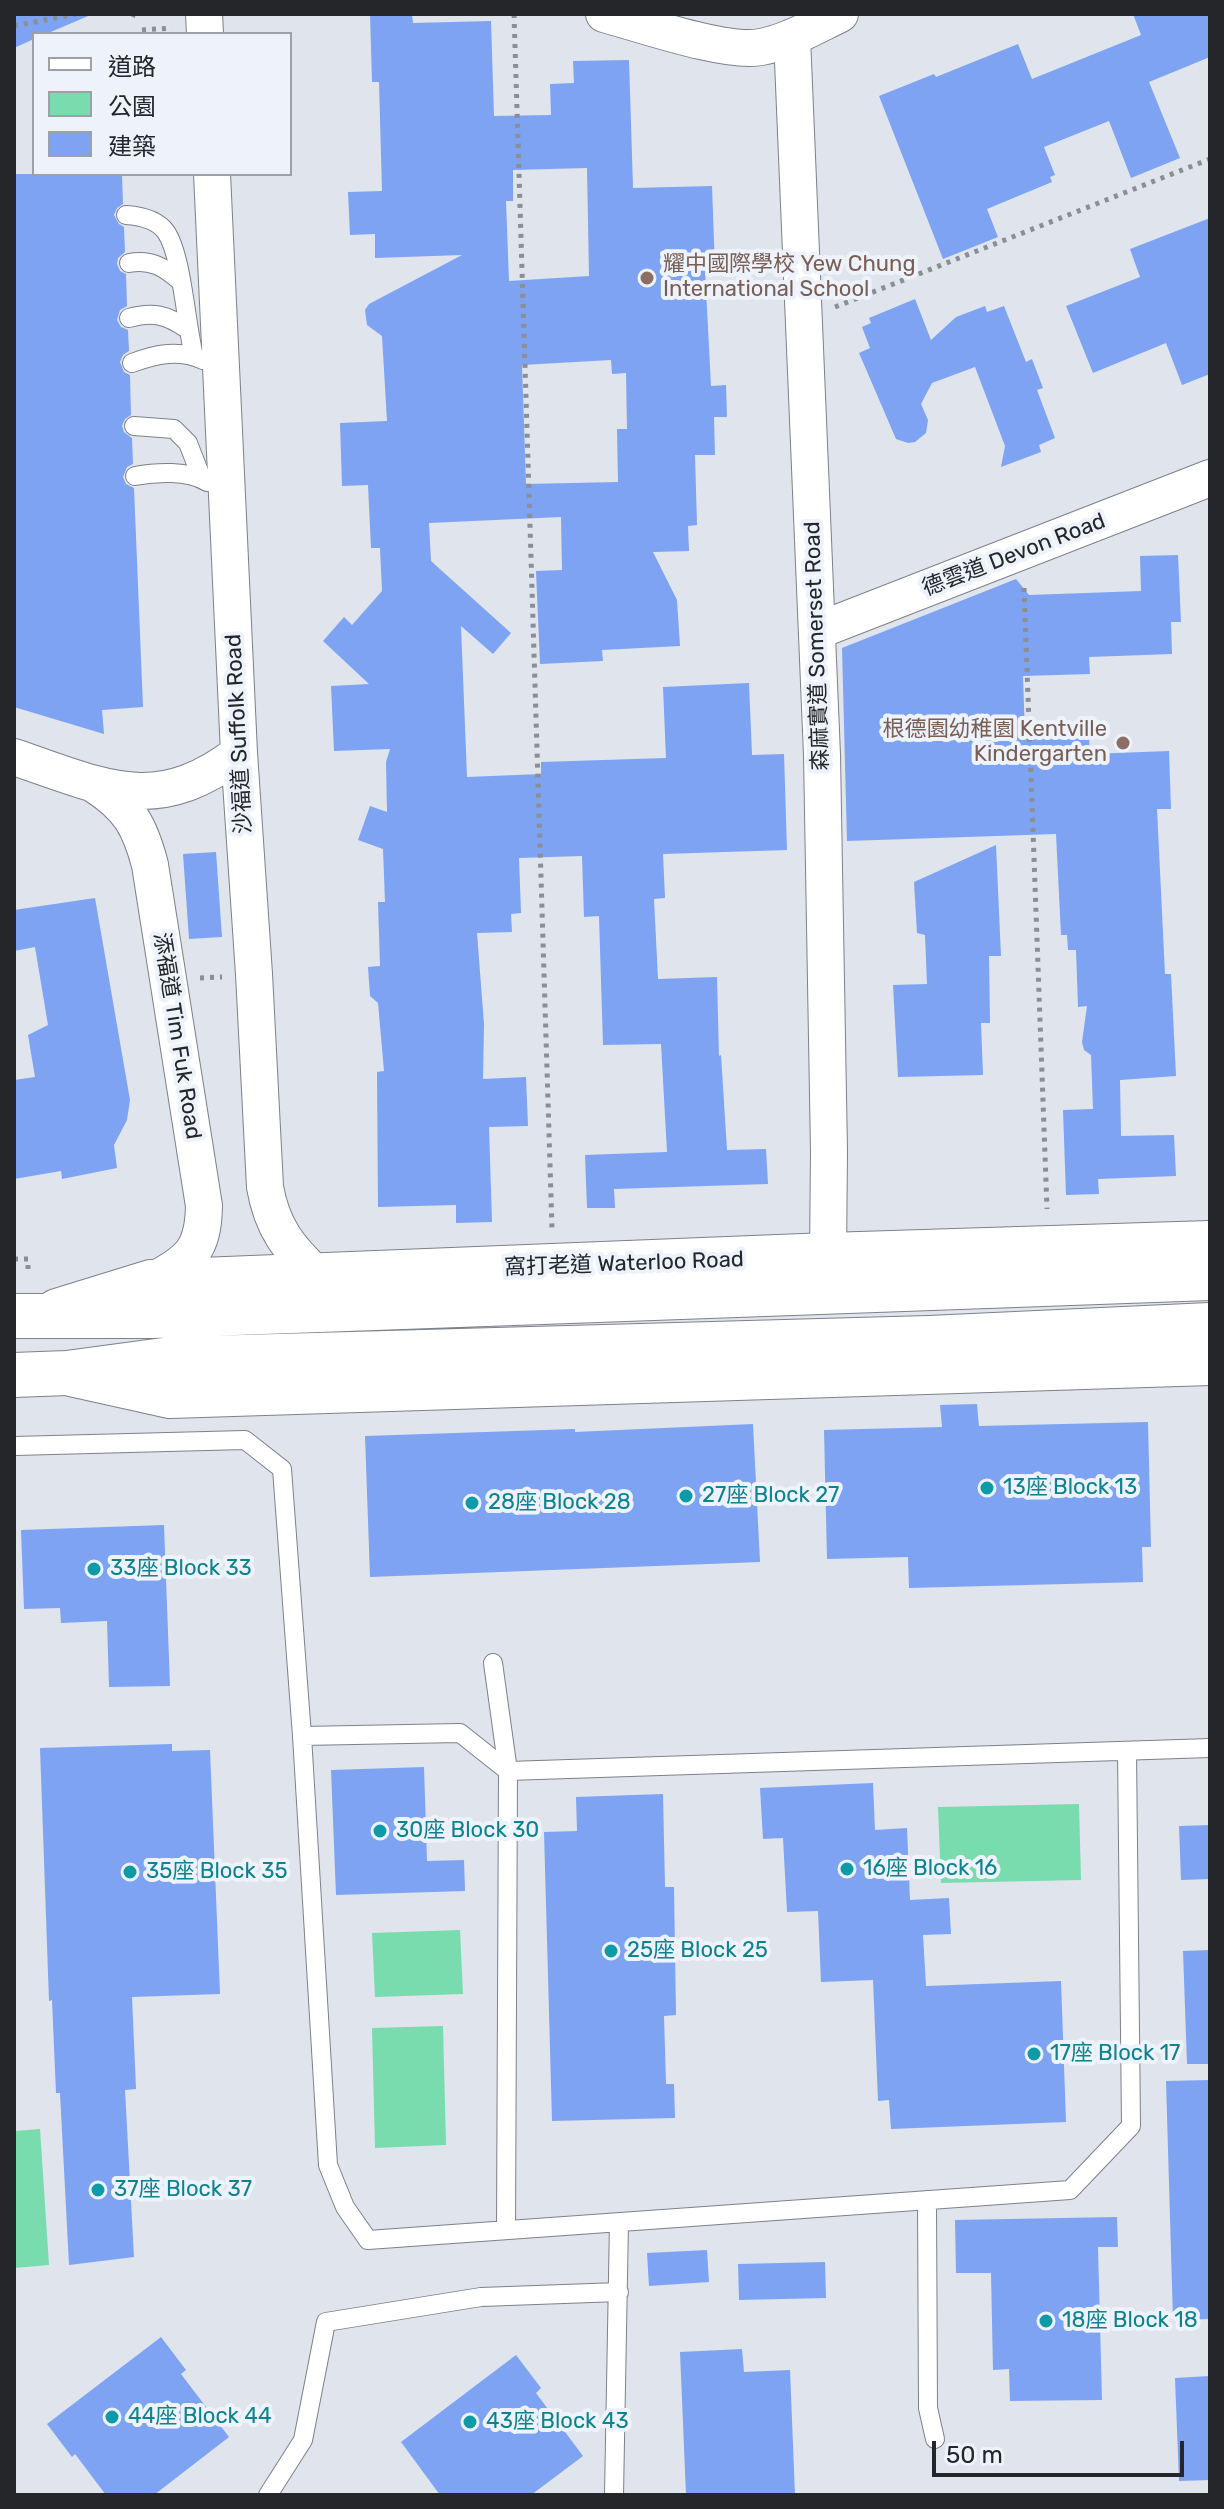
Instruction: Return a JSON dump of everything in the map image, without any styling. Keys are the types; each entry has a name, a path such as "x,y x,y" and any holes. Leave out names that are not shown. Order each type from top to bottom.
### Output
{"main road":[{"name":"窩打老道 Waterloo Road","path":"28,1316 151,1282 1210,1243"},
{"name":"窩打老道 Waterloo Road","path":"28,1316 152,1316 1210,1278"},
{"path":"14,1375 67,1373 171,1359 929,1338 1210,1325"},
{"path":"67,1373 170,1396 1210,1363"}],"street":[{"path":"604,14 723,45 759,48 792,37 840,14"},
{"name":"森麻實道 Somerset Road","path":"792,37 822,755 828,1255"},
{"name":"沙福道 Suffolk Road","path":"212,176 208,362 214,488 239,753 265,1187 270,1213 281,1234 293,1252 318,1276"},
{"name":"德雲道 Devon Road","path":"817,631 1210,478"},
{"name":"添福道 Tim Fuk Road","path":"14,757 95,785 150,792 177,788 216,771 239,753"},
{"name":"添福道 Tim Fuk Road","path":"95,785 113,797 132,817 144,841 204,1206 198,1247 187,1260 151,1282"}],"lane":[{"path":"126,215 152,220 165,231 174,251 187,329"},
{"path":"129,263 154,262 180,281"},
{"path":"129,318 156,314 171,317 187,329 208,362"},
{"path":"132,363 158,354 208,362"},
{"path":"134,426 174,429 188,443 214,488"},
{"path":"135,476 151,473 214,488"},
{"path":"14,1446 245,1440 282,1469 328,2165 345,2207 368,2240 1070,2190 1131,2126 1127,1751"},
{"path":"493,1663 508,1771 506,2230"},
{"path":"302,1736 460,1733 508,1771 1210,1748"},
{"path":"927,2200 928,2408 935,2439"},
{"path":"614,2495 619,2222"},
{"path":"268,2495 303,2440 326,2322 481,2297 619,2292"}],"path":[{"path":"14,26 76,14"},
{"path":"132,14 141,18"},
{"path":"514,14 552,1238"},
{"path":"142,30 198,25"},
{"path":"825,311 1210,159"},
{"path":"1024,587 1048,1218"},
{"path":"14,1259 28,1259 28,1269"}],"green space":[{"path":"1079,1804 1081,1880 941,1883 938,1807"},
{"path":"460,1930 463,1994 375,1997 372,1933"},
{"path":"443,2026 446,2145 375,2148 372,2028"},
{"path":"40,2129 49,2265 14,2268 14,2131"}],"building":[{"path":"14,14 93,14 51,32 32,32 32,40 14,48"},
{"path":"370,14 412,14 413,23 491,21 494,116 551,115 550,84 574,83 573,61 629,60 633,188 712,186 715,269 705,270 711,386 726,385 727,417 714,417 715,455 695,455 697,525 688,526 689,551 653,552 677,600 680,646 602,650 603,661 540,664 536,571 562,570 561,517 429,523 431,561 511,633 493,654 461,626 467,777 541,774 541,762 666,758 663,687 749,683 752,755 784,754 787,850 663,854 665,898 654,899 658,979 717,977 719,1056 727,1150 766,1149 768,1184 614,1189 615,1208 587,1208 585,1155 667,1152 661,1044 603,1045 599,916 584,917 582,856 519,858 521,913 511,914 512,932 477,933 484,1024 483,1079 526,1077 528,1126 489,1127 492,1222 456,1223 456,1205 378,1207 377,1072 384,1071 378,1003 370,996 368,967 380,966 378,902 385,902 383,849 358,840 370,806 387,812 386,762 390,749 334,751 331,686 369,684 323,641 344,617 352,625 382,591 380,548 371,548 368,485 342,486 340,423 387,421 382,336 367,325 365,310 369,304 462,255 375,258 375,234 350,235 348,192 382,191 379,82 372,82","holes":["587,168 589,276 509,281 506,201 513,201 513,170","611,360 612,374 626,373 627,429 617,429 618,482 526,484 522,365"]},
{"path":"1133,14 1210,14 1210,57 1149,82 1180,158 1131,178 1109,121 1044,147 1055,175 1050,177 1052,182 987,209 998,237 943,259 879,96 1018,44 1032,79 1141,35"},
{"path":"14,174 122,176 123,204 114,215 124,227 125,252 118,258 117,264 120,271 126,274 127,306 120,310 117,320 121,327 128,330 129,351 120,362 124,372 130,375 131,415 122,426 132,438 133,464 127,467 123,477 126,484 134,488 143,707 102,710 104,734 14,707"},
{"path":"1210,218 1210,374 1182,385 1166,343 1093,373 1066,306 1140,277 1130,249"},
{"path":"915,299 931,340 956,317 985,306 987,312 1004,306 1026,362 1032,359 1043,388 1037,390 1055,438 1039,445 1041,452 1001,467 1005,446 975,367 932,383 921,404 928,420 926,433 915,442 896,439 859,353 870,348 862,327 871,323 869,318"},
{"path":"1178,555 1181,622 1171,622 1172,654 1089,657 1090,674 1023,676 1025,738 1089,737 1090,754 1169,751 1171,809 1157,809 1165,974 1171,974 1176,1076 1120,1080 1121,1136 1174,1135 1176,1176 1098,1179 1099,1194 1066,1195 1063,1110 1093,1109 1091,1055 1084,1050 1082,1042 1087,1006 1078,1007 1076,950 1068,950 1067,935 1061,935 1056,834 847,841 842,648 1016,579 1029,595 1141,591 1140,556"},
{"path":"996,845 1001,956 989,956 990,1023 981,1023 983,1075 898,1077 893,985 927,984 925,935 917,933 914,882"},
{"path":"216,852 222,937 189,939 183,854"},
{"path":"95,898 130,1100 127,1120 114,1145 117,1168 62,1179 61,1171 14,1179 14,1080 35,1077 28,1035 48,1025 35,947 14,951 14,910"},
{"name":"13座 Block 13","path":"977,1404 979,1426 1148,1422 1151,1547 1142,1547 1143,1582 909,1588 908,1557 827,1559 824,1430 942,1427 940,1405"},
{"path":"753,1424 760,1562 370,1577 365,1436 575,1429 575,1432"},
{"name":"33座 Block 33","path":"164,1525 170,1686 109,1687 107,1621 61,1623 60,1608 24,1609 21,1530"},
{"name":"35座 Block 35","path":"172,1744 172,1751 210,1750 220,1994 132,1997 136,2089 125,2090 134,2257 69,2265 60,2093 56,2093 52,2000 49,2001 40,1748"},
{"name":"30座 Block 30","path":"424,1767 427,1861 464,1860 465,1891 336,1895 331,1770"},
{"path":"873,1783 875,1830 907,1828 910,1900 949,1898 951,1934 923,1935 926,1986 1061,1981 1066,2122 891,2129 889,2100 878,2101 873,1980 821,1982 818,1911 787,1912 783,1838 763,1839 760,1788"},
{"name":"25座 Block 25","path":"663,1794 665,1887 674,1887 676,2015 664,2016 666,2084 674,2084 675,2118 552,2121 544,1832 577,1831 576,1797"},
{"path":"1210,1825 1210,1879 1181,1880 1179,1826"},
{"path":"1210,1950 1210,2064 1187,2064 1183,1951"},
{"path":"1210,2080 1210,2319 1173,2320 1166,2081"},
{"name":"18座 Block 18","path":"1117,2217 1118,2247 1098,2247 1102,2400 1010,2401 1009,2369 993,2370 991,2273 956,2273 955,2220"},
{"path":"707,2250 709,2282 649,2286 647,2253"},
{"path":"825,2262 826,2298 739,2300 738,2264"},
{"name":"44座 Block 44","path":"161,2337 186,2370 181,2374 229,2437 154,2495 106,2495 47,2424"},
{"path":"742,2349 744,2372 790,2370 795,2495 686,2495 680,2352"},
{"name":"43座 Block 43","path":"516,2355 541,2388 536,2393 583,2456 531,2495 440,2495 401,2442"},
{"path":"1210,2376 1210,2480 1179,2481 1175,2378"}],"place":[{"name":"耀中國際學校 Yew Chung International School","path":"647,278"},
{"name":"根德園幼稚園 Kentville Kindergarten","path":"1123,743"},
{"name":"13座 Block 13","path":"987,1488"},
{"name":"27座 Block 27","path":"686,1496"},
{"name":"28座 Block 28","path":"472,1503"},
{"name":"33座 Block 33","path":"94,1569"},
{"name":"30座 Block 30","path":"380,1831"},
{"name":"16座 Block 16","path":"847,1869"},
{"name":"35座 Block 35","path":"130,1872"},
{"name":"25座 Block 25","path":"611,1951"},
{"name":"17座 Block 17","path":"1034,2054"},
{"name":"37座 Block 37","path":"98,2190"},
{"name":"18座 Block 18","path":"1046,2321"},
{"name":"44座 Block 44","path":"112,2417"},
{"name":"43座 Block 43","path":"470,2422"}]}
